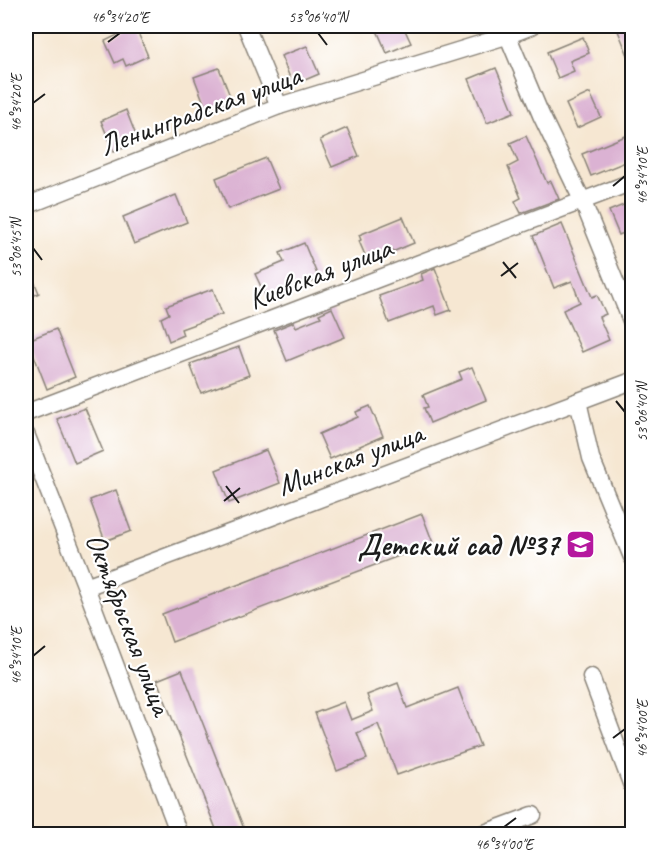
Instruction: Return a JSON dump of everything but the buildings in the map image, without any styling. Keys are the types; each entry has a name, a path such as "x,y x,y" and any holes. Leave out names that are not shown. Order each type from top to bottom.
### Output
{"street":[{"path":"246,26 279,106"},
{"name":"Ленинградская улица","path":"26,206 279,106 505,31 532,26"},
{"path":"505,31 583,202 633,323"},
{"name":"Киевская улица","path":"26,413 633,182"},
{"name":"Минская улица","path":"86,587 633,381"},
{"path":"578,401 591,458 633,557"},
{"name":"Октябрьская улица","path":"26,434 179,834"},
{"path":"591,677 633,786"},
{"path":"482,834 533,815"}],"place":[{"name":"Детский сад №37","path":"580,545"}]}
